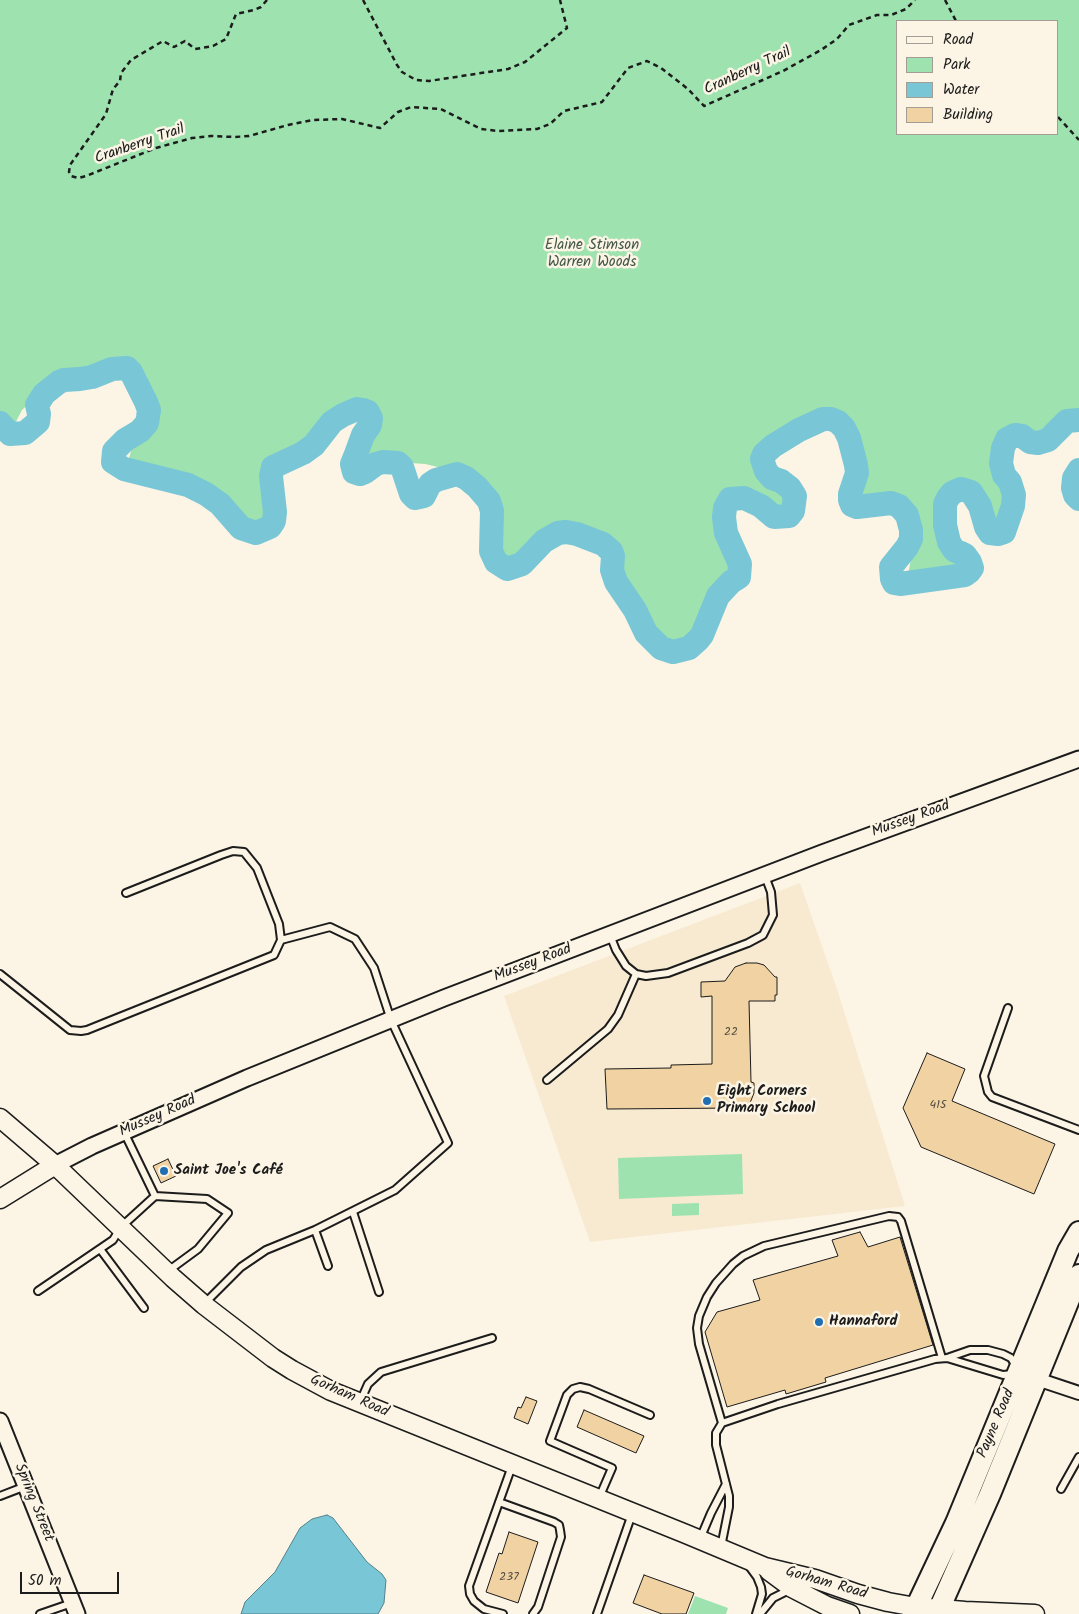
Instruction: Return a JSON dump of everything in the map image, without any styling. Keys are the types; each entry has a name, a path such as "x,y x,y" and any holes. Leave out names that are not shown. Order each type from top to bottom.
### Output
{"main road":[{"name":"Gorham Road","path":"4,1124 55,1165 204,1305 252,1343 292,1370 331,1391 632,1512 765,1568 815,1579 914,1610 1035,1614"},
{"name":"Mussey Road","path":"0,1199 55,1165"},
{"name":"Payne Road","path":"938,1612 990,1494 1068,1251 1079,1232"},
{"name":"Payne Road","path":"914,1610 1079,1276"},
{"name":"Gorham Road","path":"765,1568 792,1588 827,1606 850,1614"}],"street":[{"name":"Mussey Road","path":"55,1165 92,1146 247,1078 391,1020 822,853 1079,759"},
{"path":"1028,1376 1079,1393"},
{"name":"Spring Street","path":"0,1421 75,1608"}],"lane":[{"path":"0,974 70,1030 81,1031 88,1030 274,955 281,940 279,924 257,868 244,852 233,851 221,855 126,893"},
{"path":"610,935 623,962 636,974 646,976 668,973 748,943 763,935 771,921 774,910 771,892 765,875"},
{"path":"204,1305 241,1268 266,1250 354,1212 395,1190 448,1143 391,1020 374,968 355,939 330,927 281,940"},
{"path":"547,1080 608,1030 618,1015 636,974"},
{"path":"1008,1008 984,1076 988,1092 992,1097 1079,1130"},
{"path":"124,1132 155,1196"},
{"path":"38,1291 113,1240 121,1226 155,1196 208,1199 228,1213 198,1249 167,1272"},
{"path":"354,1212 379,1292"},
{"path":"722,1423 698,1344 697,1328 699,1316 712,1290 732,1264 743,1256 764,1246 888,1216 898,1217 901,1221 945,1358"},
{"path":"315,1230 328,1266"},
{"path":"100,1249 144,1308"},
{"path":"360,1403 368,1384 381,1372 492,1338"},
{"path":"721,1549 729,1507 729,1496 715,1438 717,1430 722,1423 778,1404 970,1350 988,1350 1003,1354 1011,1358 1028,1376"},
{"path":"945,1358 1003,1375 1028,1376"},
{"path":"598,1499 612,1468 550,1441 567,1395 573,1389 580,1387 589,1389 650,1415"},
{"path":"1062,1489 1079,1457"},
{"path":"503,1614 484,1609 474,1601 470,1594 469,1586 513,1465"},
{"path":"700,1540 726,1484"},
{"path":"0,1496 26,1486"},
{"path":"499,1502 559,1525 561,1537 538,1607 533,1614"},
{"path":"596,1614 632,1512"},
{"path":"743,1559 762,1587 762,1594 756,1614"},
{"path":"760,1614 773,1598 792,1588"},
{"path":"40,1614 75,1608"}],"path":[{"name":"Cranberry Trail","path":"267,0 261,7 236,14 226,39 213,46 195,49 185,41 174,46 163,41 131,60 121,73 120,82 113,89 106,114 70,165 69,172 71,176 78,178 86,176 156,148 192,138 249,136 288,124 313,120 342,119 380,128 398,112 412,107 441,109 481,129 498,131 537,129 550,124 564,110 602,102 628,68 647,61 661,68 682,84 704,106 783,71 837,39 849,24 877,15 891,15 906,9 915,0"},
{"path":"363,0 396,66 416,80 429,81 508,69 526,62 567,28 560,0"},
{"path":"945,0 955,20"},
{"path":"1059,118 1079,140"}],"shaded area":[{"name":"Eight Corners Primary School","path":"800,883 838,992 905,1206 590,1242 504,996"}],"green space":[{"name":"Elaine Stimson Warren Woods","path":"0,0 1079,0 1079,414 1065,416 1052,430 1041,436 1030,438 1009,436 999,442 995,449 995,468 1002,475 1010,493 1010,506 1006,517 1000,523 995,524 980,503 965,493 957,491 943,493 938,508 941,533 950,550 961,556 962,559 956,565 927,571 913,579 908,578 914,542 912,517 906,507 888,498 863,501 854,495 859,483 861,465 859,446 851,428 840,419 820,415 765,442 755,457 768,480 785,498 787,505 784,514 775,512 738,495 728,494 719,501 716,524 731,558 729,566 726,574 703,606 690,639 677,646 671,645 651,631 637,599 619,572 613,551 601,538 589,531 576,528 552,532 533,541 517,559 508,565 497,556 495,523 487,499 470,478 451,470 425,464 383,461 368,467 362,467 358,462 369,429 370,419 367,414 352,405 344,406 330,415 310,442 293,452 269,461 265,466 263,474 268,510 260,525 253,527 247,525 209,489 193,479 159,468 140,466 131,462 129,458 133,445 150,427 153,409 136,378 123,366 107,364 72,381 43,390 22,410 10,433 0,428"},
{"path":"742,1154 743,1194 619,1199 618,1158"},
{"path":"699,1203 699,1215 672,1216 672,1204"},
{"path":"695,1596 728,1608 726,1614 688,1614"}],"water":[{"path":"327,1515 333,1518 367,1562 382,1574 386,1580 384,1603 378,1614 241,1614 245,1602 275,1572 300,1528 312,1519"}],"building":[{"path":"746,963 764,965 777,977 775,1001 749,1001 751,1082 754,1083 754,1093 750,1103 738,1108 607,1109 605,1069 671,1068 671,1065 712,1064 712,996 701,997 701,982 725,981 735,967"},
{"path":"927,1053 965,1069 952,1101 1055,1144 1034,1194 921,1147 903,1108"},
{"name":"Saint Joe's Café","path":"168,1159 176,1176 161,1183 153,1166"},
{"name":"Hannaford","path":"860,1232 868,1247 900,1237 933,1345 825,1378 826,1382 786,1394 785,1390 727,1407 705,1332 717,1312 760,1300 753,1280 838,1256 832,1240"},
{"path":"526,1397 537,1401 528,1424 514,1418 518,1407 521,1408"},
{"path":"584,1410 644,1436 636,1453 577,1427"},
{"path":"509,1532 538,1542 518,1603 486,1592 499,1553 502,1554"},
{"path":"644,1575 694,1593 686,1614 662,1614 633,1603"}],"waterway":[{"path":"0,423 10,434 25,433 38,422 37,405 44,394 59,382 92,377 112,369 127,368 131,372 146,402 149,410 148,417 147,423 140,431 125,440 114,451 113,462 124,469 188,485 220,504 241,528 256,533 270,527 274,521 275,512 271,476 273,467 303,453 314,445 332,422 343,415 357,409 363,410 368,412 371,418 370,425 363,435 352,464 354,472 360,474 383,462 398,463 402,467 411,494 415,498 424,496 430,484 436,480 457,474 466,478 489,501 492,511 491,551 496,562 507,569 522,564 544,541 558,533 577,534 603,544 611,551 613,556 612,570 616,582 635,610 646,633 661,648 673,652 689,648 698,640 702,635 718,596 731,582 739,577 740,564 726,533 724,517 725,508 730,499 744,498 761,506 774,517 789,516 793,511 795,496 790,488 781,481 772,478 766,471 762,459 764,454 773,446 799,430 823,419 831,419 838,422 844,428 849,438 856,465 857,473 850,494 852,505 857,507 891,503 899,506 907,515 911,539 891,567 894,583 900,584 965,575 969,572 972,568 970,562 965,555 954,550 949,542 945,525 945,504 948,498 952,493 961,489 971,492 980,506 986,527 990,533 998,534 1004,532 1013,506 1014,495 1010,482 1004,475 1001,463 1003,448 1007,439 1015,435 1022,436 1030,442 1038,443 1048,440 1067,421 1079,420"},
{"path":"1079,470 1074,478 1073,488 1075,495 1079,499"}],"place":[{"name":"Eight Corners Primary School","path":"707,1101"},
{"name":"Saint Joe's Café","path":"164,1171"},
{"name":"Hannaford","path":"819,1322"}]}
